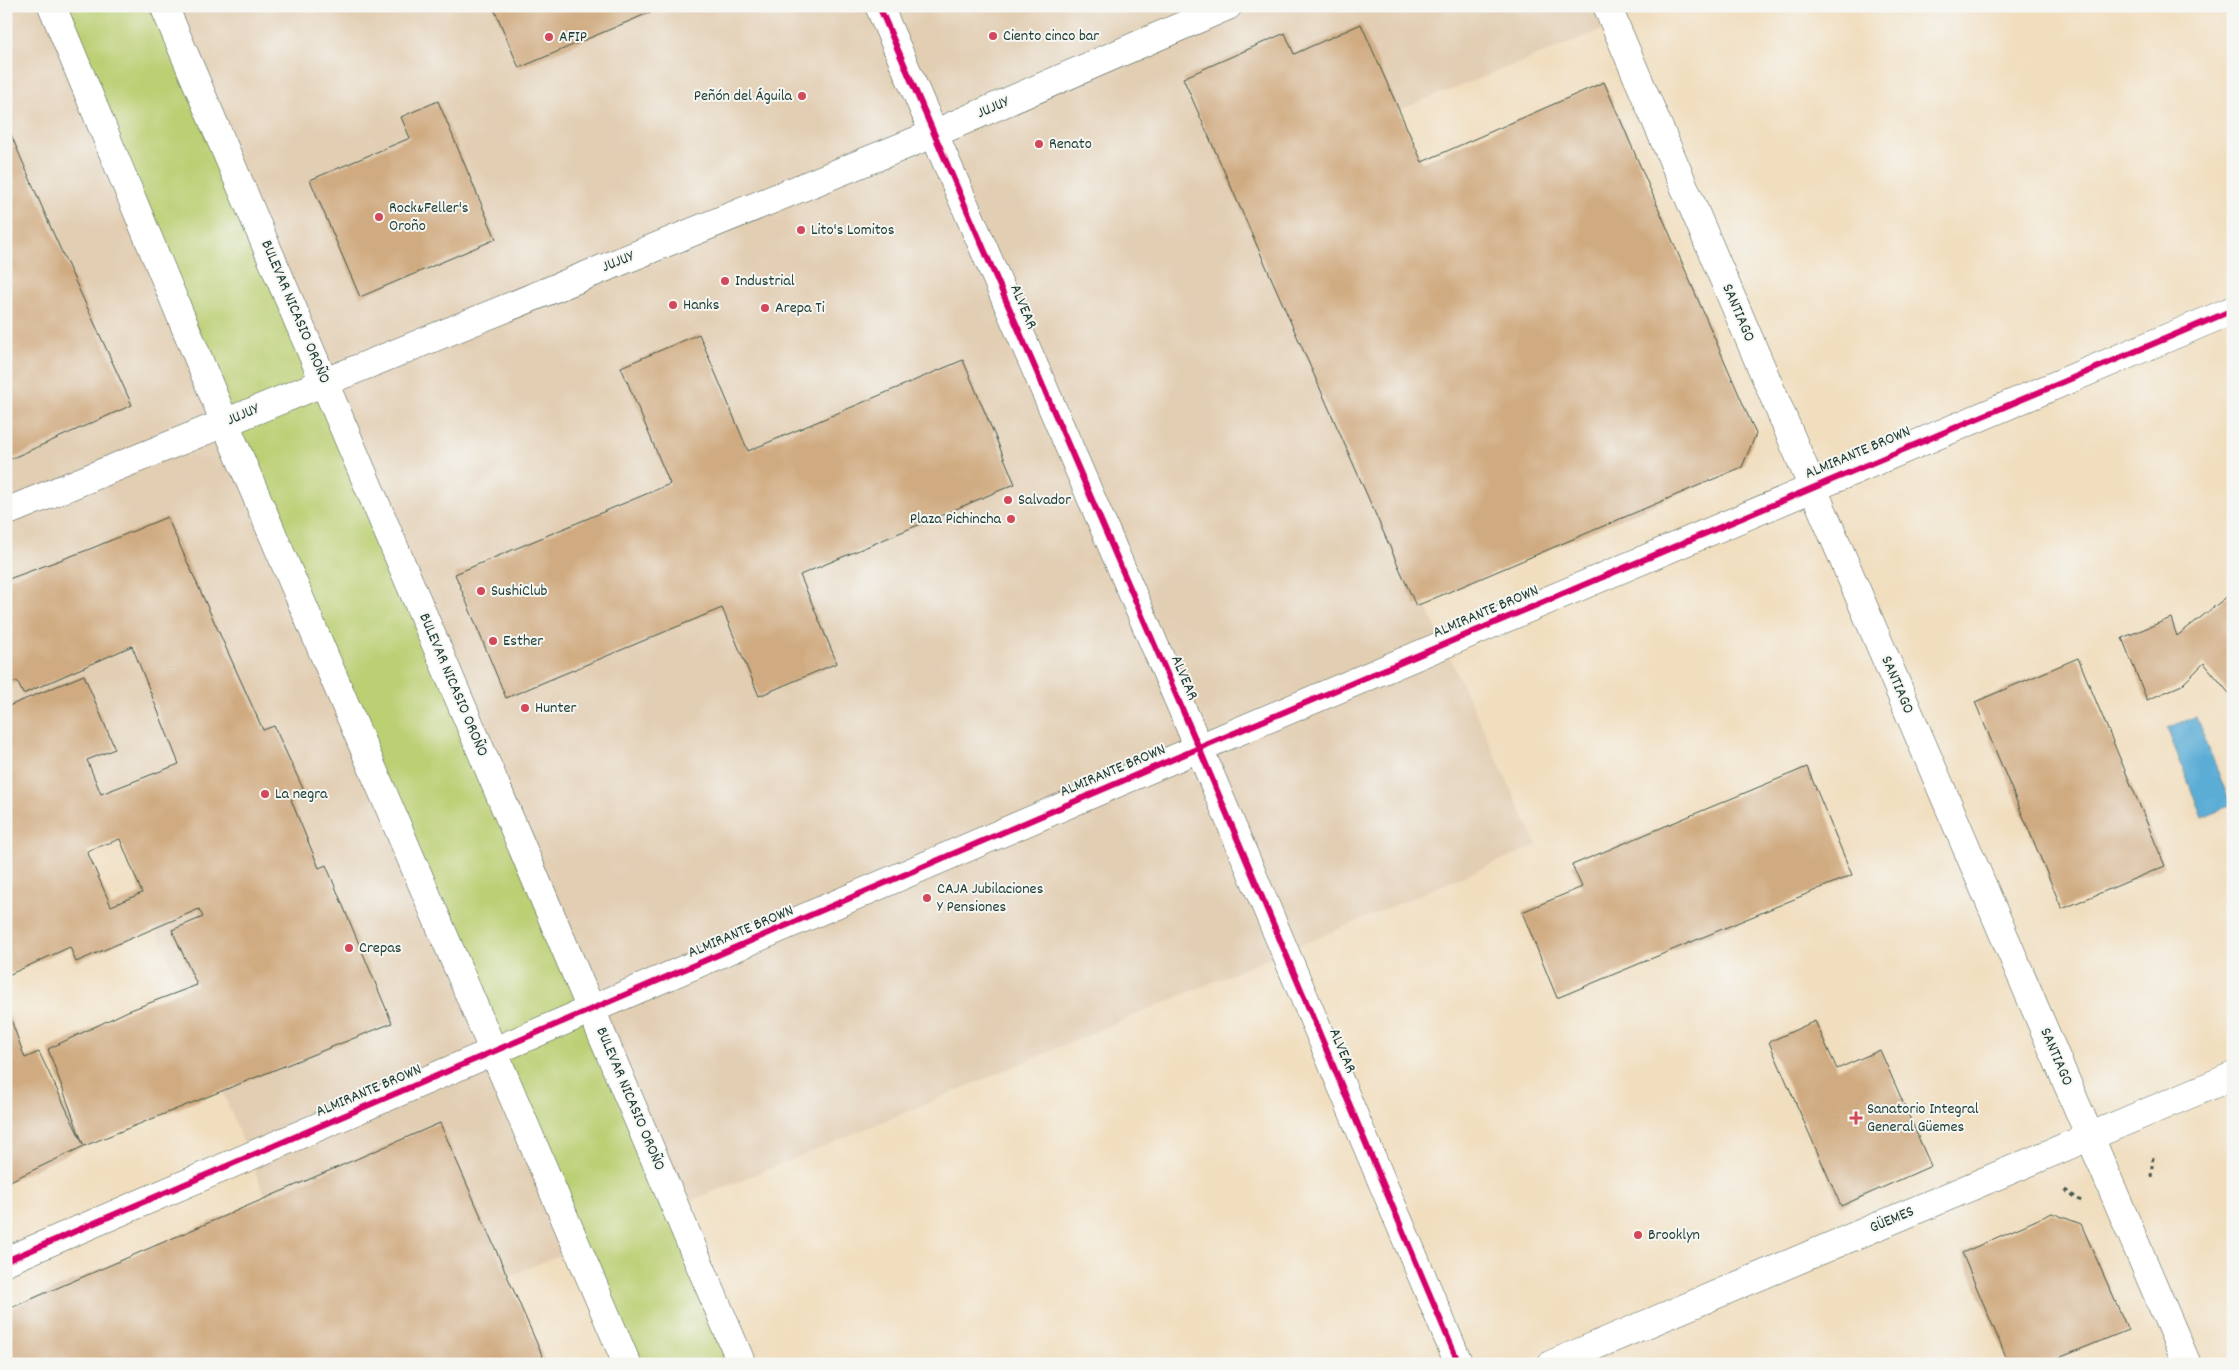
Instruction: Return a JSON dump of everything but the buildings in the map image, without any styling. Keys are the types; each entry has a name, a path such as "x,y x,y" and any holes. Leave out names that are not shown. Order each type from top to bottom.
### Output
{"street":[{"path":"52,6 225,423 627,1364"},
{"name":"BULEVAR NICASIO OROÑO","path":"164,6 742,1364"},
{"name":"ALVEAR","path":"879,6 1200,748 1459,1364"},
{"name":"JUJUY","path":"6,512 933,134 1228,6"},
{"name":"SANTIAGO","path":"1607,6 2187,1364"},
{"name":"ALMIRANTE BROWN","path":"6,1261 592,1011 1200,748 2233,310"},
{"name":"GÜEMES","path":"1552,1364 2233,1076"}],"path":[{"path":"2151,1177 2152,1156"},
{"path":"2065,1190 2085,1204"}],"shaded area":[{"path":"6,6 1656,6 1590,35 1399,110 1422,162 1254,237 1537,845 892,1118 330,1350 62,699 6,721"}],"green space":[{"path":"52,6 164,6 742,1364 627,1364"}],"water":[{"path":"2196,717 2231,805 2202,817 2167,728"}],"cycle path":[{"path":"879,6 1199,748 1459,1364"},
{"path":"6,1261 1199,748 2233,310"}],"place":[{"name":"Ciento cinco bar","path":"993,36"},
{"name":"AFIP","path":"549,37"},
{"name":"Peñón del Águila","path":"802,96"},
{"name":"Renato","path":"1039,144"},
{"name":"Rock&Feller's Oroño","path":"379,217"},
{"name":"Lito's Lomitos","path":"801,230"},
{"name":"Industrial","path":"725,281"},
{"name":"Hanks","path":"673,305"},
{"name":"Arepa Ti","path":"765,308"},
{"name":"Salvador","path":"1008,500"},
{"name":"Plaza Pichincha","path":"1011,519"},
{"name":"SushiClub","path":"481,591"},
{"name":"Esther","path":"493,641"},
{"name":"Hunter","path":"525,708"},
{"name":"La negra","path":"265,794"},
{"name":"CAJA Jubilaciones Y Pensiones","path":"927,898"},
{"name":"Crepas","path":"349,948"},
{"name":"Sanatorio Integral General Güemes","path":"1856,1118"},
{"name":"Brooklyn","path":"1638,1235"}]}
